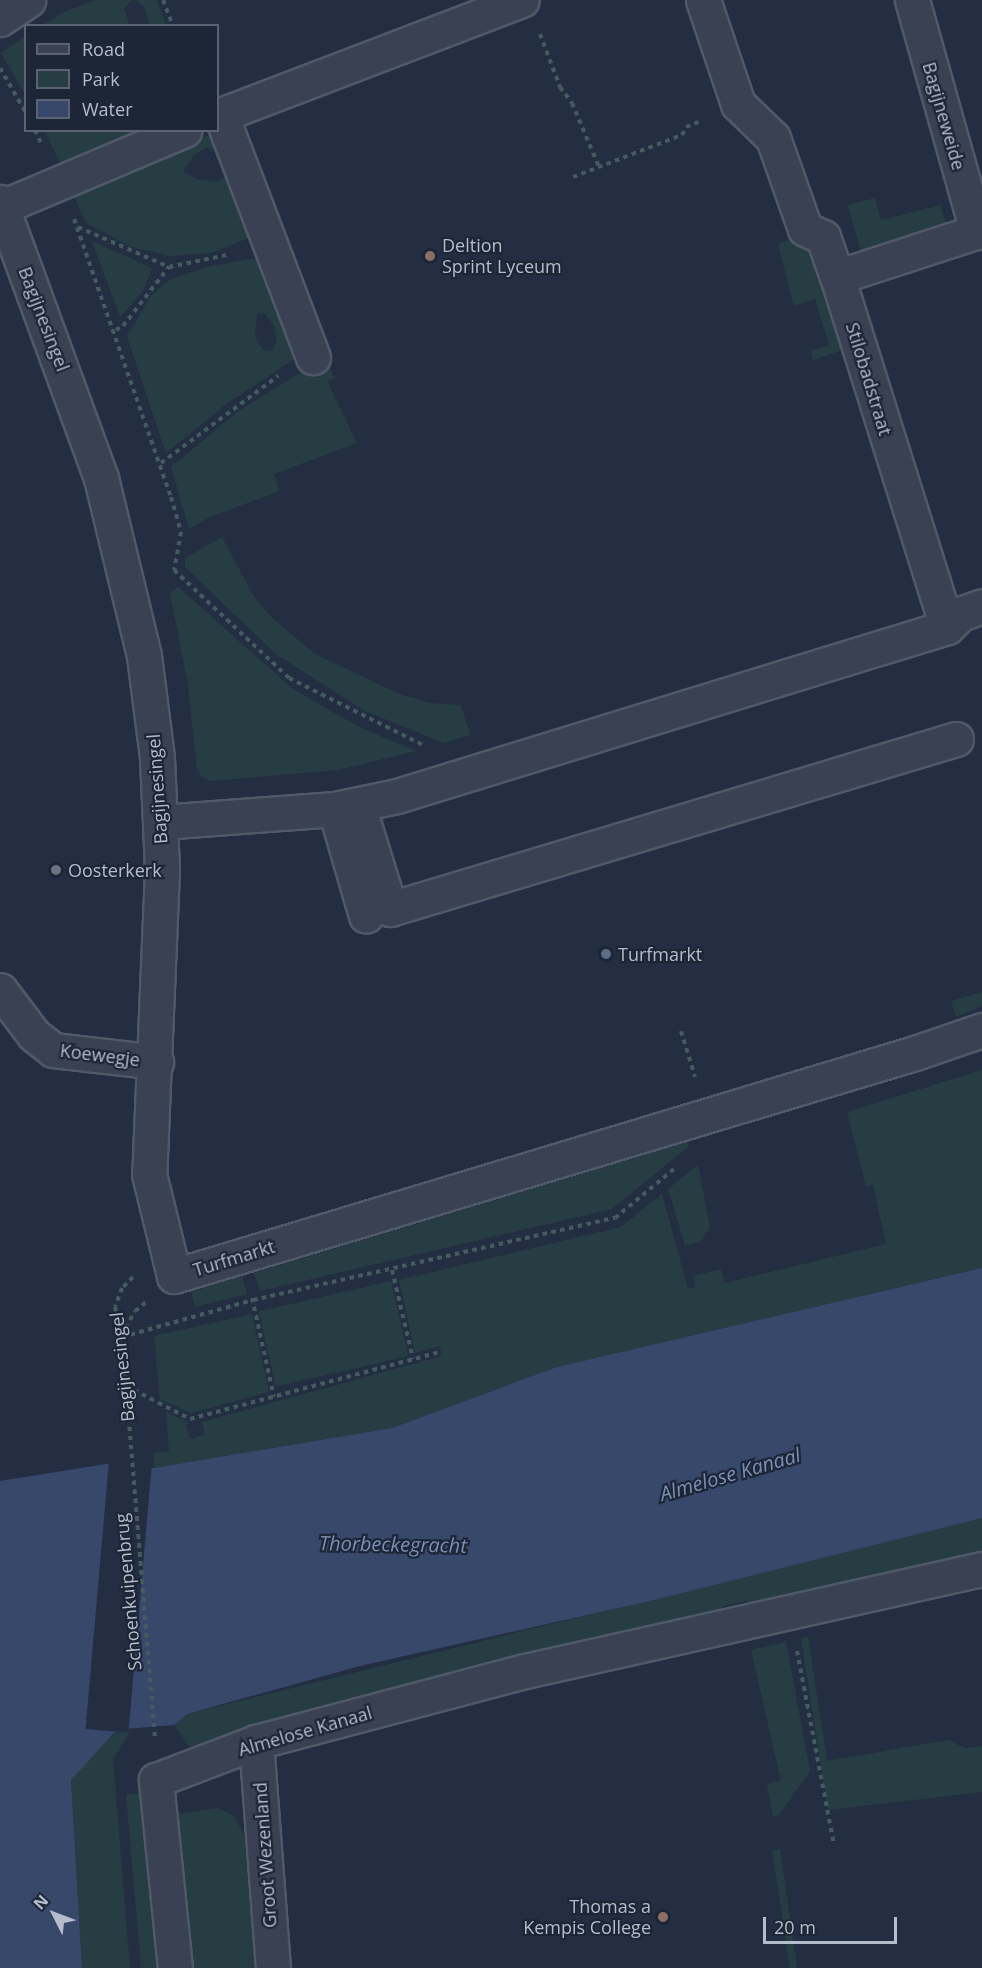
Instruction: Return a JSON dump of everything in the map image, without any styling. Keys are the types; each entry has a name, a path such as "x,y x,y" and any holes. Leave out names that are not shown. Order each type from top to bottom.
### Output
{"street":[{"path":"0,19 28,0"},
{"path":"704,0 738,104 773,138 805,229 823,237 837,277 979,231"},
{"name":"Bagijneweide","path":"912,0 979,231"},
{"path":"313,357 219,115 529,11"},
{"path":"1,205 179,132"},
{"name":"Bagijnesingel","path":"1,205 83,423 127,574 144,656 161,822 156,1062 149,1174 174,1276"},
{"name":"Stilobadstraat","path":"837,277 947,627"},
{"path":"161,822 346,807 447,779 947,627 960,614 982,606"},
{"path":"346,807 390,909 956,739"},
{"path":"346,807 366,916"},
{"name":"Koewegje","path":"0,990 34,1035 53,1050 156,1062"},
{"name":"Turfmarkt","path":"174,1276 915,1053 982,1030"},
{"name":"Almelose Kanaal","path":"174,1968 156,1780 256,1742 525,1671 982,1569"},
{"name":"Groot Wezenland","path":"256,1742 273,1968"}],"path":[{"path":"163,0 172,24"},
{"path":"529,11 560,87 572,103 599,167"},
{"path":"0,68 24,110"},
{"path":"573,177 682,135 686,126 738,104"},
{"path":"36,132 78,227 161,463 181,532 174,570 289,678 438,752 447,779"},
{"path":"78,227 169,267 269,243"},
{"path":"116,330 123,326 169,267"},
{"path":"161,463 249,394 313,357"},
{"path":"239,1257 253,1300 273,1397"},
{"path":"392,1270 412,1359"},
{"name":"Bagijnesingel","path":"130,1455 122,1337 115,1307 122,1288 133,1277 144,1273 174,1276"},
{"path":"125,1386 190,1419 437,1353"},
{"name":"Schoenkuipenbrug","path":"130,1455 153,1727"},
{"path":"789,1612 834,1845"}],"green space":[{"path":"96,0 132,0 124,8 129,24 45,24 64,12"},
{"path":"136,0 157,0 166,24 150,24 144,7"},
{"path":"24,38 24,92 1,53"},
{"path":"45,132 148,132 62,167"},
{"path":"217,132 256,235 211,253 170,256 131,247 86,223 72,192","holes":["208,147 217,153 225,177 217,182 195,179 183,171 194,155"]},
{"path":"875,198 881,220 940,205 947,225 861,252 848,205"},
{"path":"789,240 812,251 842,350 813,360 811,351 829,345 815,299 794,306 778,244"},
{"path":"92,241 152,268 143,291 120,317"},
{"path":"264,257 300,355 225,405 166,453 127,336 152,295 169,280 211,266","holes":["257,313 265,314 274,326 277,341 272,351 264,351 255,337"]},
{"path":"326,357 334,378 327,381 357,443 274,474 279,491 210,517 189,529 171,467 237,412"},
{"path":"222,537 254,597 272,618 315,654 399,694 430,703 461,705 470,735 444,743 365,711 276,654 185,567 185,558"},
{"path":"178,587 294,690 361,728 416,751 338,770 210,781 202,777 197,768 188,685 170,593"},
{"path":"982,992 982,1006 956,1017 951,1001"},
{"path":"982,1070 982,1268 557,1367 392,1428 154,1468 154,1453 169,1451 166,1412 190,1423 186,1425 190,1439 205,1435 202,1422 442,1356 440,1346 415,1353 399,1280 621,1227 662,1194 688,1289 696,1287 693,1276 721,1269 725,1283 886,1244 873,1185 866,1186 847,1112"},
{"path":"688,1142 689,1146 612,1209 260,1291 254,1273"},
{"path":"698,1165 710,1227 700,1242 685,1245 668,1189"},
{"path":"242,1276 247,1294 195,1307 191,1292"},
{"path":"391,1281 408,1356 276,1387 258,1312"},
{"path":"252,1314 269,1392 191,1413 160,1399 154,1336"},
{"path":"982,1518 982,1558 748,1609 746,1601 723,1606 724,1614 194,1753 174,1725 187,1714"},
{"path":"808,1637 827,1761 948,1740 965,1748 982,1746 982,1792 828,1810 801,1638"},
{"path":"786,1642 810,1771 778,1816 773,1816 767,1784 781,1781 751,1650"},
{"path":"124,1729 129,1729 129,1733 113,1760 130,1968 82,1968 71,1780 101,1743"},
{"path":"139,1793 158,1968 141,1968 126,1795"},
{"path":"217,1808 233,1815 244,1835 256,1968 190,1968 174,1815"},
{"path":"780,1849 797,1968 790,1968 772,1851"}],"water":[{"name":"Thorbeckegracht","path":"982,1268 982,1518 658,1599 360,1666 187,1714 174,1725 124,1729 113,1734 71,1780 82,1968 0,1968 0,1481 106,1464 154,1468 392,1428 557,1367"}],"pier":[{"path":"109,1461 152,1465 128,1733 86,1729"}],"place":[{"name":"Deltion Sprint Lyceum","path":"430,256"},
{"name":"Oosterkerk","path":"56,870"},
{"name":"Turfmarkt","path":"606,954"},
{"name":"Thomas a Kempis College","path":"663,1917"}]}
